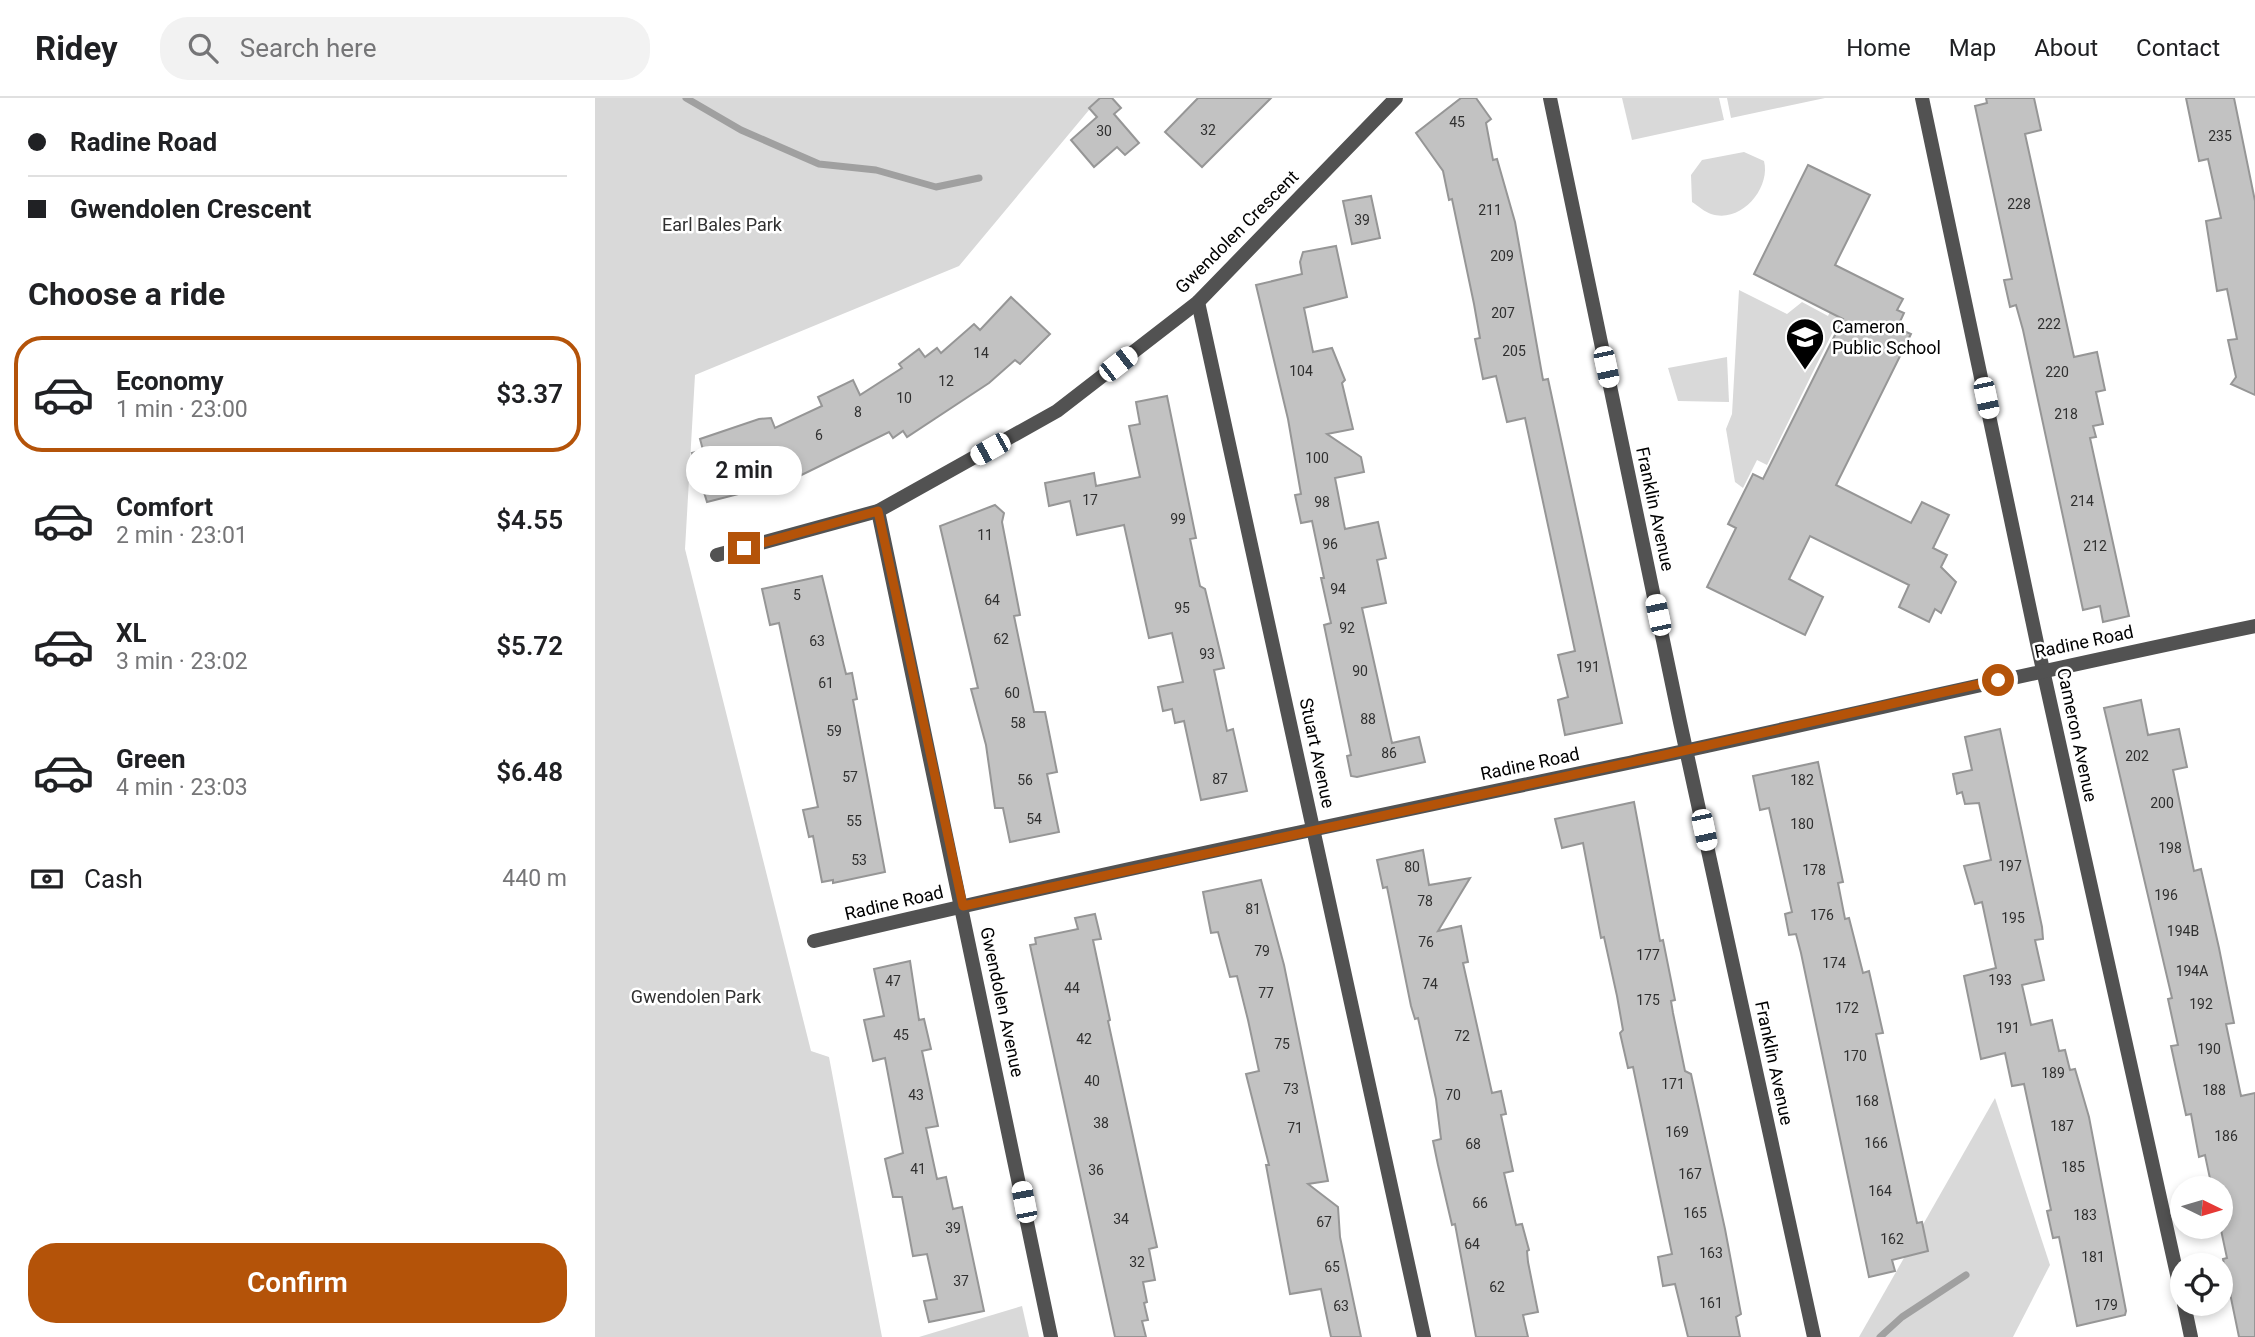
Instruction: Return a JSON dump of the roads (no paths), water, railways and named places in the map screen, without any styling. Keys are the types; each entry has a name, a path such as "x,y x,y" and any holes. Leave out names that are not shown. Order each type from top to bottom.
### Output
{"street":[{"name":"Gwendolen Crescent","path":"717,555 878,511 1057,411 1198,302 1396,98"},
{"name":"Franklin Avenue","path":"1550,98 1686,750 1814,1337"},
{"name":"Cameron Avenue","path":"1922,98 2043,670 2172,1253"},
{"name":"Stuart Avenue","path":"1198,302 1424,1337"},
{"name":"Gwendolen Avenue","path":"878,511 963,906 1051,1337"},
{"name":"Radine Road","path":"814,941 1314,829 2255,626"},
{"path":"2187,1316 2191,1337"}],"waterway":[{"path":"686,98 741,130 819,164 876,170 936,187 979,178"},
{"path":"1880,1337 1902,1317 1966,1275"}],"place":[{"name":"Cameron Public School","path":"1805,371"}],"park label":[{"name":"Earl Bales Park","path":"722,225"},
{"name":"Gwendolen Park","path":"696,997"}]}
